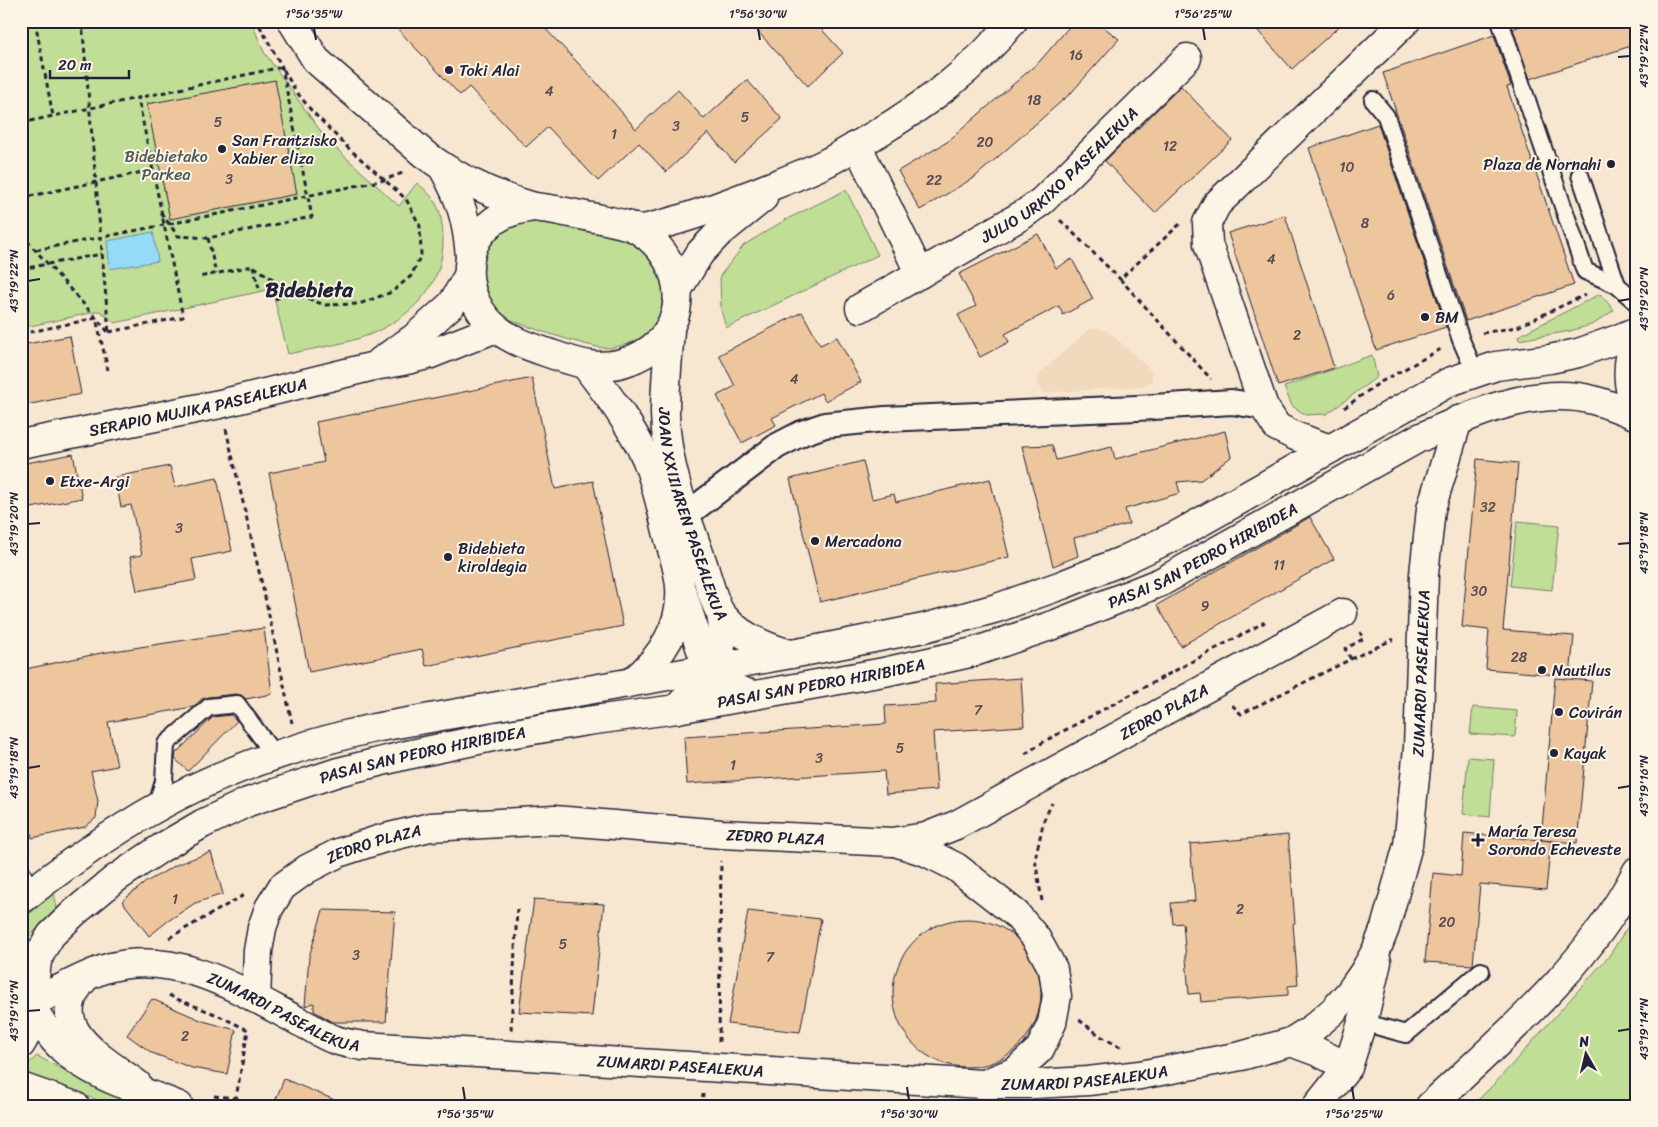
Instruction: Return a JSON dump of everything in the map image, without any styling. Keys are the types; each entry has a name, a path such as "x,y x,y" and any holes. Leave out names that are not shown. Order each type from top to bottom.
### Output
{"main road":[{"path":"292,21 316,60 434,161 507,199 534,207 548,208 618,223 639,230 654,242 667,259 675,274 678,289 676,317 670,330 653,347 632,360 610,365 586,366 512,339 496,328 482,312 472,294 468,231 464,215 456,191 434,161"},
{"path":"639,230 682,220 828,162 914,112 965,71 998,40 1013,21"},
{"path":"1330,449 1277,427 1264,407 1208,244 1207,223 1217,204 1406,21"},
{"name":"JULIO URKIXO PASEALEKUA","path":"860,308 1024,214 1042,201 1187,58"},
{"path":"857,145 920,274"},
{"path":"678,289 700,253 717,235 789,179"},
{"name":"SERAPIO MUJIKA PASEALEKUA","path":"374,366 414,338 452,304 469,266 478,236 494,220 514,211 534,207"},
{"name":"SERAPIO MUJIKA PASEALEKUA","path":"21,444 220,404 374,366 428,355 496,328"},
{"name":"JOAN XXIIIAREN PASEALEKUA","path":"670,330 665,415 673,467 686,515 721,614 752,640 770,649 790,654"},
{"path":"1637,332 1631,347 1628,365 1632,400 1637,410"},
{"name":"PASAI SAN PEDRO HIRIBIDEA","path":"31,885 181,794 227,774 329,738 374,728 790,654 924,628 997,608 1122,561 1179,534 1449,382 1496,366 1550,359 1578,352 1637,332"},
{"name":"JOAN XXIIIAREN PASEALEKUA","path":"586,366 613,403 646,458 655,484 680,586 680,604 676,622 669,639 652,664 633,681"},
{"name":"PASAI SAN PEDRO HIRIBIDEA","path":"21,1044 30,1028 35,1000 37,961 51,935 75,912 115,879 161,848 202,824 248,802 338,772 408,755 506,735 587,721 678,709 884,672 965,654 1056,624 1161,582 1417,439 1458,420 1488,409 1516,402 1570,396 1593,400 1637,416"},
{"name":"ZUMARDI PASEALEKUA","path":"1317,1106 1348,1067 1362,1022 1408,845 1418,748 1424,574 1431,510 1458,420"},
{"path":"680,586 703,656 710,668 733,688 755,695"},
{"path":"678,709 710,668 720,651 724,627 721,614"},
{"name":"ZEDRO PLAZA","path":"256,999 258,951 262,928 269,908 282,887 307,869 338,853 381,839 430,827 554,820 722,834 892,842 909,841 926,837 956,825 1351,622"},
{"path":"956,825 950,835 948,846 950,858 956,867"},
{"path":"892,842 926,852 956,867 1016,914 1036,938 1053,969 1057,996 1052,1023 1040,1049 1016,1071 982,1084"},
{"path":"1430,1106 1504,1037 1562,979 1587,950 1637,871"},
{"name":"ZUMARDI PASEALEKUA","path":"35,1000 113,966 136,963 159,964 183,968 222,981 334,1040 363,1046 982,1084 1035,1084 1140,1076 1224,1059 1291,1042 1313,1028 1333,1011 1350,992 1376,951 1385,928"},
{"path":"21,962 27,970 35,1000 47,1031 74,1059 103,1074 179,1106"},
{"path":"86,977 78,985 70,1005 73,1028 79,1039 88,1048 150,1094"},
{"path":"1291,1042 1318,1052 1348,1067"},
{"path":"21,1087 75,1106"}],"street":[{"path":"686,515 777,446 802,433 825,425 885,419 1232,402 1264,407"}],"lane":[{"path":"1500,21 1585,271 1617,285 1637,303"},
{"path":"1373,100 1386,116 1461,340 1475,372"},
{"path":"1580,175 1617,285"},
{"path":"156,808 164,781 166,744 209,708 237,704 275,756"},
{"path":"1362,1022 1406,1034 1481,972"}],"path":[{"path":"34,21 53,116"},
{"path":"82,21 109,332"},
{"path":"200,277 253,266 293,293 325,305 359,304 392,292 411,276 421,255 420,226 406,199 345,144 311,110 295,90 257,21"},
{"path":"21,123 282,67"},
{"path":"161,213 178,236 208,238 312,217 282,67"},
{"path":"109,332 183,317 138,98"},
{"path":"169,224 384,180 434,161"},
{"path":"21,198 152,170"},
{"path":"1120,279 1191,214 1217,204"},
{"path":"35,250 164,225"},
{"path":"21,234 109,332"},
{"path":"208,238 216,274"},
{"path":"1078,240 1120,279 1232,402"},
{"path":"21,270 102,254"},
{"path":"253,266 260,292"},
{"path":"274,299 293,293"},
{"path":"21,334 96,318"},
{"path":"96,318 108,370"},
{"path":"220,404 267,606 293,730"},
{"path":"1021,756 1053,736 1267,621"},
{"path":"1351,622 1363,639 1345,649 1351,659 1400,637"},
{"path":"1043,906 1035,859 1044,820 1052,802"},
{"path":"719,1068 722,834"},
{"path":"21,838 31,885"},
{"path":"236,1098 248,1030 215,1014 174,998 162,989 159,944 248,892"},
{"path":"510,1055 516,909"},
{"path":"1057,996 1072,1014 1102,1037 1130,1053"},
{"path":"214,1096 236,1098 256,1106"}],"shaded area":[{"path":"1099,328 1108,331 1152,371 1152,380 1145,386 1043,393 1036,383 1041,372 1088,330"}],"green space":[{"name":"Bidebietako Parkea","path":"21,21 251,21 264,52 327,140 399,206 417,183 430,195 438,207 443,238 442,254 439,268 426,293 406,314 370,335 335,345 288,354 272,289 115,323 100,311 21,328"},
{"path":"846,190 878,255 726,328 721,310 720,276 744,245 785,220"},
{"path":"526,220 568,225 602,232 639,246 651,258 659,272 663,287 662,303 658,317 649,330 636,340 620,346 605,348 550,334 498,313 492,306 484,288 481,267 482,257 490,240 498,232"},
{"path":"1600,294 1614,310 1594,324 1570,331 1519,340 1518,336"},
{"path":"1372,355 1377,377 1327,414 1306,415 1292,406 1284,387"},
{"path":"1517,521 1559,525 1552,590 1510,586"},
{"path":"1473,707 1517,711 1515,737 1470,734"},
{"path":"1468,757 1494,759 1490,817 1463,814"},
{"path":"54,893 57,908 29,936 26,938 21,935 21,921"},
{"path":"1637,912 1637,1106 1472,1106 1497,1081 1609,956"},
{"path":"37,1056 95,1086 145,1106 115,1106 26,1075 23,1071 24,1067"}],"water":[{"path":"153,232 158,261 110,269 107,241"}],"building":[{"path":"390,21 538,21 596,82 636,129 678,90 704,119 747,80 782,119 734,162 708,133 666,172 639,143 598,181 548,127 526,147 469,87 460,95"},
{"path":"748,21 814,21 843,53 808,86"},
{"path":"1074,21 1096,21 1119,39 1071,93 975,177 920,210 898,171 947,142 1040,61"},
{"path":"1249,21 1345,21 1292,69"},
{"path":"1519,21 1637,21 1637,44 1530,79 1513,29 1520,26"},
{"path":"1494,35 1511,86 1507,87 1574,285 1466,321 1383,73"},
{"name":"San Frantzisko Xabier eliza","path":"275,80 297,194 170,219 147,104"},
{"path":"1181,86 1232,140 1155,213 1105,161"},
{"path":"1378,124 1446,327 1376,350 1309,148"},
{"path":"1285,215 1334,368 1278,386 1228,233"},
{"path":"1038,234 1056,268 1072,259 1093,299 1063,315 1059,306 1005,334 1009,342 980,357 958,315 976,306 959,274"},
{"path":"802,312 820,345 837,337 861,382 825,401 821,393 772,418 776,425 742,443 717,396 735,386 719,355"},
{"path":"70,336 81,394 21,406 21,345"},
{"name":"Bidebieta kiroldegia","path":"532,378 555,489 593,481 623,626 426,666 422,649 309,672 269,473 324,462 316,422"},
{"path":"1225,431 1231,457 1201,480 1177,482 1180,493 1125,509 1129,524 1074,538 1078,556 1053,566 1022,446 1052,445 1056,460 1112,447 1115,459"},
{"name":"Etxe-Argi","path":"73,454 82,498 21,510 21,464"},
{"path":"1477,459 1518,463 1503,630 1574,636 1570,676 1486,669 1489,630 1462,627"},
{"path":"863,461 872,499 894,494 896,502 990,479 1009,557 820,602 790,479"},
{"path":"170,466 175,487 217,478 232,551 192,559 196,580 137,591 130,557 142,555 131,505 121,507 115,477"},
{"path":"1310,517 1334,559 1181,646 1157,605"},
{"path":"264,628 272,694 246,699 236,694 208,697 202,699 193,707 108,722 117,766 91,771 98,801 96,818 85,827 32,838 21,787 21,670 101,653"},
{"path":"1021,678 1024,726 933,732 937,790 886,794 884,771 687,784 684,737 886,724 885,706 936,703 935,684"},
{"path":"1555,678 1592,681 1577,843 1541,840"},
{"path":"231,715 237,721 188,771 175,759 176,753 213,717"},
{"path":"1464,833 1551,841 1546,890 1480,884 1473,965 1425,962 1433,873 1461,876"},
{"path":"1288,835 1298,985 1288,986 1288,995 1201,1002 1200,993 1189,994 1183,923 1173,924 1171,903 1195,901 1190,844"},
{"path":"211,852 223,894 195,903 149,936 122,901 146,882 178,864"},
{"path":"534,899 604,904 592,1016 519,1012"},
{"path":"323,910 395,912 386,1022 333,1022 314,1011 314,1003 305,1006 309,957"},
{"path":"748,911 821,919 800,1032 728,1024"},
{"path":"967,919 995,925 1019,941 1035,965 1041,993 1035,1021 1019,1045 995,1061 967,1067 939,1061 915,1045 899,1021 893,993 899,965 915,941 939,925"},
{"path":"152,999 203,1021 236,1030 227,1074 192,1068 152,1053 127,1035"},
{"path":"284,1079 347,1106 293,1106 276,1099"}],"place":[{"name":"Toki Alai","path":"449,70"},
{"name":"San Frantzisko Xabier eliza","path":"222,149"},
{"name":"Plaza de Nornahi","path":"1611,164"},
{"name":"BM","path":"1425,317"},
{"name":"Etxe-Argi","path":"50,481"},
{"name":"Mercadona","path":"815,541"},
{"name":"Bidebieta kiroldegia","path":"448,557"},
{"name":"Nautilus","path":"1542,670"},
{"name":"Covirán","path":"1559,712"},
{"name":"Kayak","path":"1554,753"},
{"name":"María Teresa Sorondo Echeveste","path":"1478,840"}],"district":[{"name":"Bidebieta","path":"309,290"}]}
